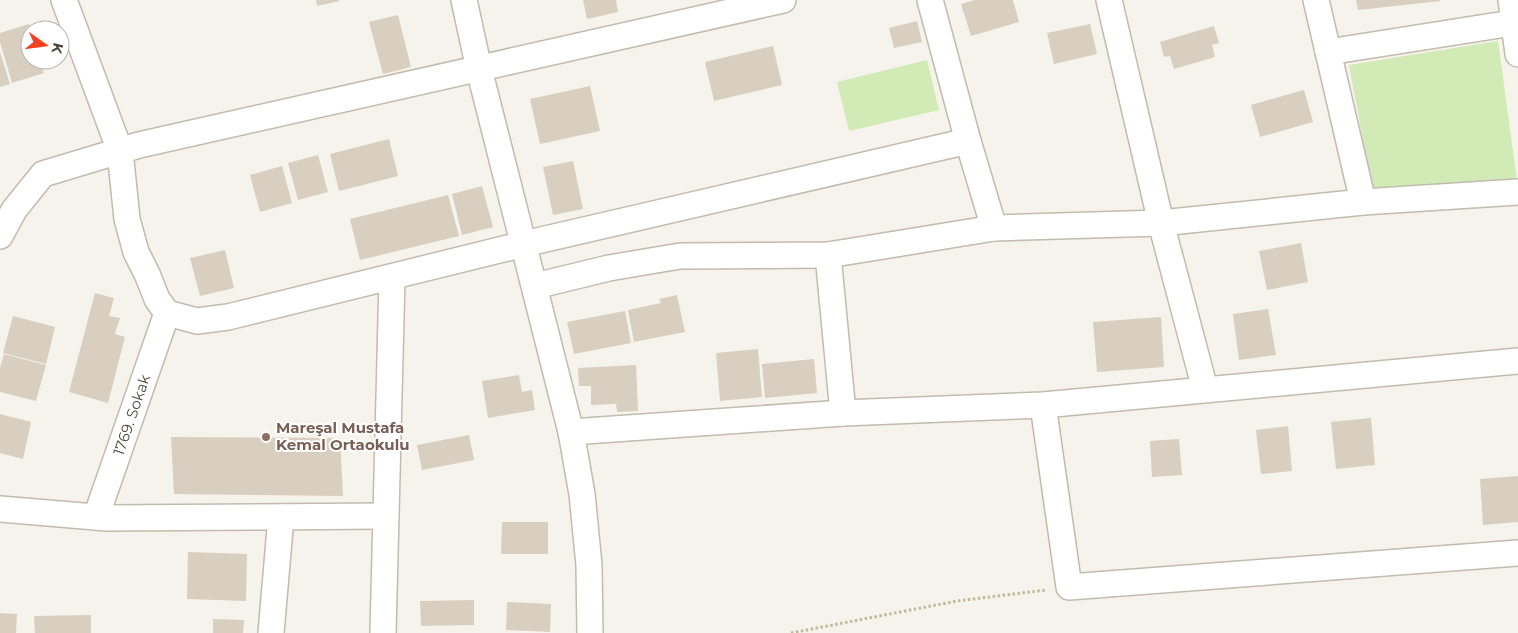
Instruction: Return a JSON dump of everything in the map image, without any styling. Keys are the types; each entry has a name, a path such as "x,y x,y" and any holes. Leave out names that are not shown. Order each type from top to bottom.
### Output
{"street":[{"path":"64,0 120,151 127,219 136,252 157,299 167,314 197,321 228,317 524,244 968,141"},
{"path":"464,0 479,69 571,432 582,494 589,565 590,633"},
{"path":"0,236 14,210 43,174 120,151 783,0"},
{"path":"930,0 968,141 994,228"},
{"path":"1109,0 1161,223 1205,389"},
{"path":"1316,0 1363,202"},
{"path":"1328,52 1514,15 1518,54"},
{"path":"535,286 609,268 680,256 828,255 994,228 1161,223 1363,202 1518,192"},
{"path":"828,255 844,413"},
{"path":"383,633 392,278"},
{"name":"1769. Sokak","path":"96,517 167,314"},
{"path":"571,432 844,413 1043,404 1518,361"},
{"path":"1043,404 1069,587 1518,553"},
{"path":"0,509 96,517 386,516"},
{"path":"271,633 281,517"}],"path":[{"path":"791,633 957,601 1069,587"}],"green space":[{"path":"1498,41 1517,181 1372,189 1349,65"},
{"path":"927,60 939,110 849,131 837,82"}],"building":[{"path":"316,0 339,0 339,1 317,6"},
{"path":"583,0 616,0 618,12 587,19"},
{"path":"975,0 1013,0 1019,22 971,36 961,4"},
{"path":"1356,0 1440,0 1440,1 1358,10"},
{"path":"398,15 411,67 383,74 369,22"},
{"path":"917,21 922,42 894,48 889,28"},
{"path":"1090,24 1097,54 1054,64 1047,33"},
{"path":"1214,26 1219,43 1212,45 1215,57 1174,69 1170,56 1164,57 1160,42"},
{"path":"20,27 20,70 43,70 44,73 12,83 0,42 0,33"},
{"path":"773,46 782,85 714,101 705,62"},
{"path":"0,52 10,84 0,87"},
{"path":"590,86 600,131 540,144 530,99"},
{"path":"1304,90 1313,122 1260,137 1251,105"},
{"path":"389,139 398,176 339,191 330,154"},
{"path":"318,155 328,192 298,200 288,163"},
{"path":"573,161 583,209 553,215 543,167"},
{"path":"282,166 292,203 260,212 250,175"},
{"path":"482,186 493,227 462,235 452,194"},
{"path":"448,195 459,236 360,260 350,219"},
{"path":"1301,243 1308,282 1267,290 1259,251"},
{"path":"225,250 234,288 200,296 190,258"},
{"path":"95,293 114,298 109,316 120,318 115,334 125,337 108,403 69,392"},
{"path":"677,295 685,332 634,342 628,310 661,303 659,299"},
{"path":"1268,309 1276,355 1239,360 1233,314"},
{"path":"625,311 631,343 574,354 567,322"},
{"path":"13,316 55,327 46,364 3,353"},
{"path":"1161,317 1164,367 1097,372 1093,322"},
{"path":"758,349 762,397 720,401 716,353"},
{"path":"4,354 46,365 36,401 0,392 0,368"},
{"path":"814,359 817,393 765,398 762,364"},
{"path":"636,365 638,411 617,412 616,404 591,405 591,386 579,386 578,368"},
{"path":"519,375 522,392 532,390 535,410 488,418 482,381"},
{"path":"0,414 31,422 23,459 0,453"},
{"path":"1371,418 1375,465 1336,469 1331,422"},
{"path":"1288,426 1292,471 1261,474 1256,430"},
{"path":"469,435 474,460 422,470 417,445"},
{"path":"171,437 340,438 343,496 174,494"},
{"path":"1179,439 1182,475 1152,477 1150,441"},
{"path":"1518,476 1518,522 1483,525 1480,479"},
{"path":"502,522 548,522 548,554 501,554"},
{"path":"188,552 247,554 246,601 187,599"},
{"path":"474,600 474,625 421,626 420,601"},
{"path":"507,602 551,604 550,632 506,630"},
{"path":"0,613 17,614 16,633 0,633"},
{"path":"91,615 91,633 35,633 34,616"},
{"path":"213,619 244,620 243,633 213,633"}],"place":[{"name":"Mareşal Mustafa Kemal Ortaokulu","path":"266,437"}]}
